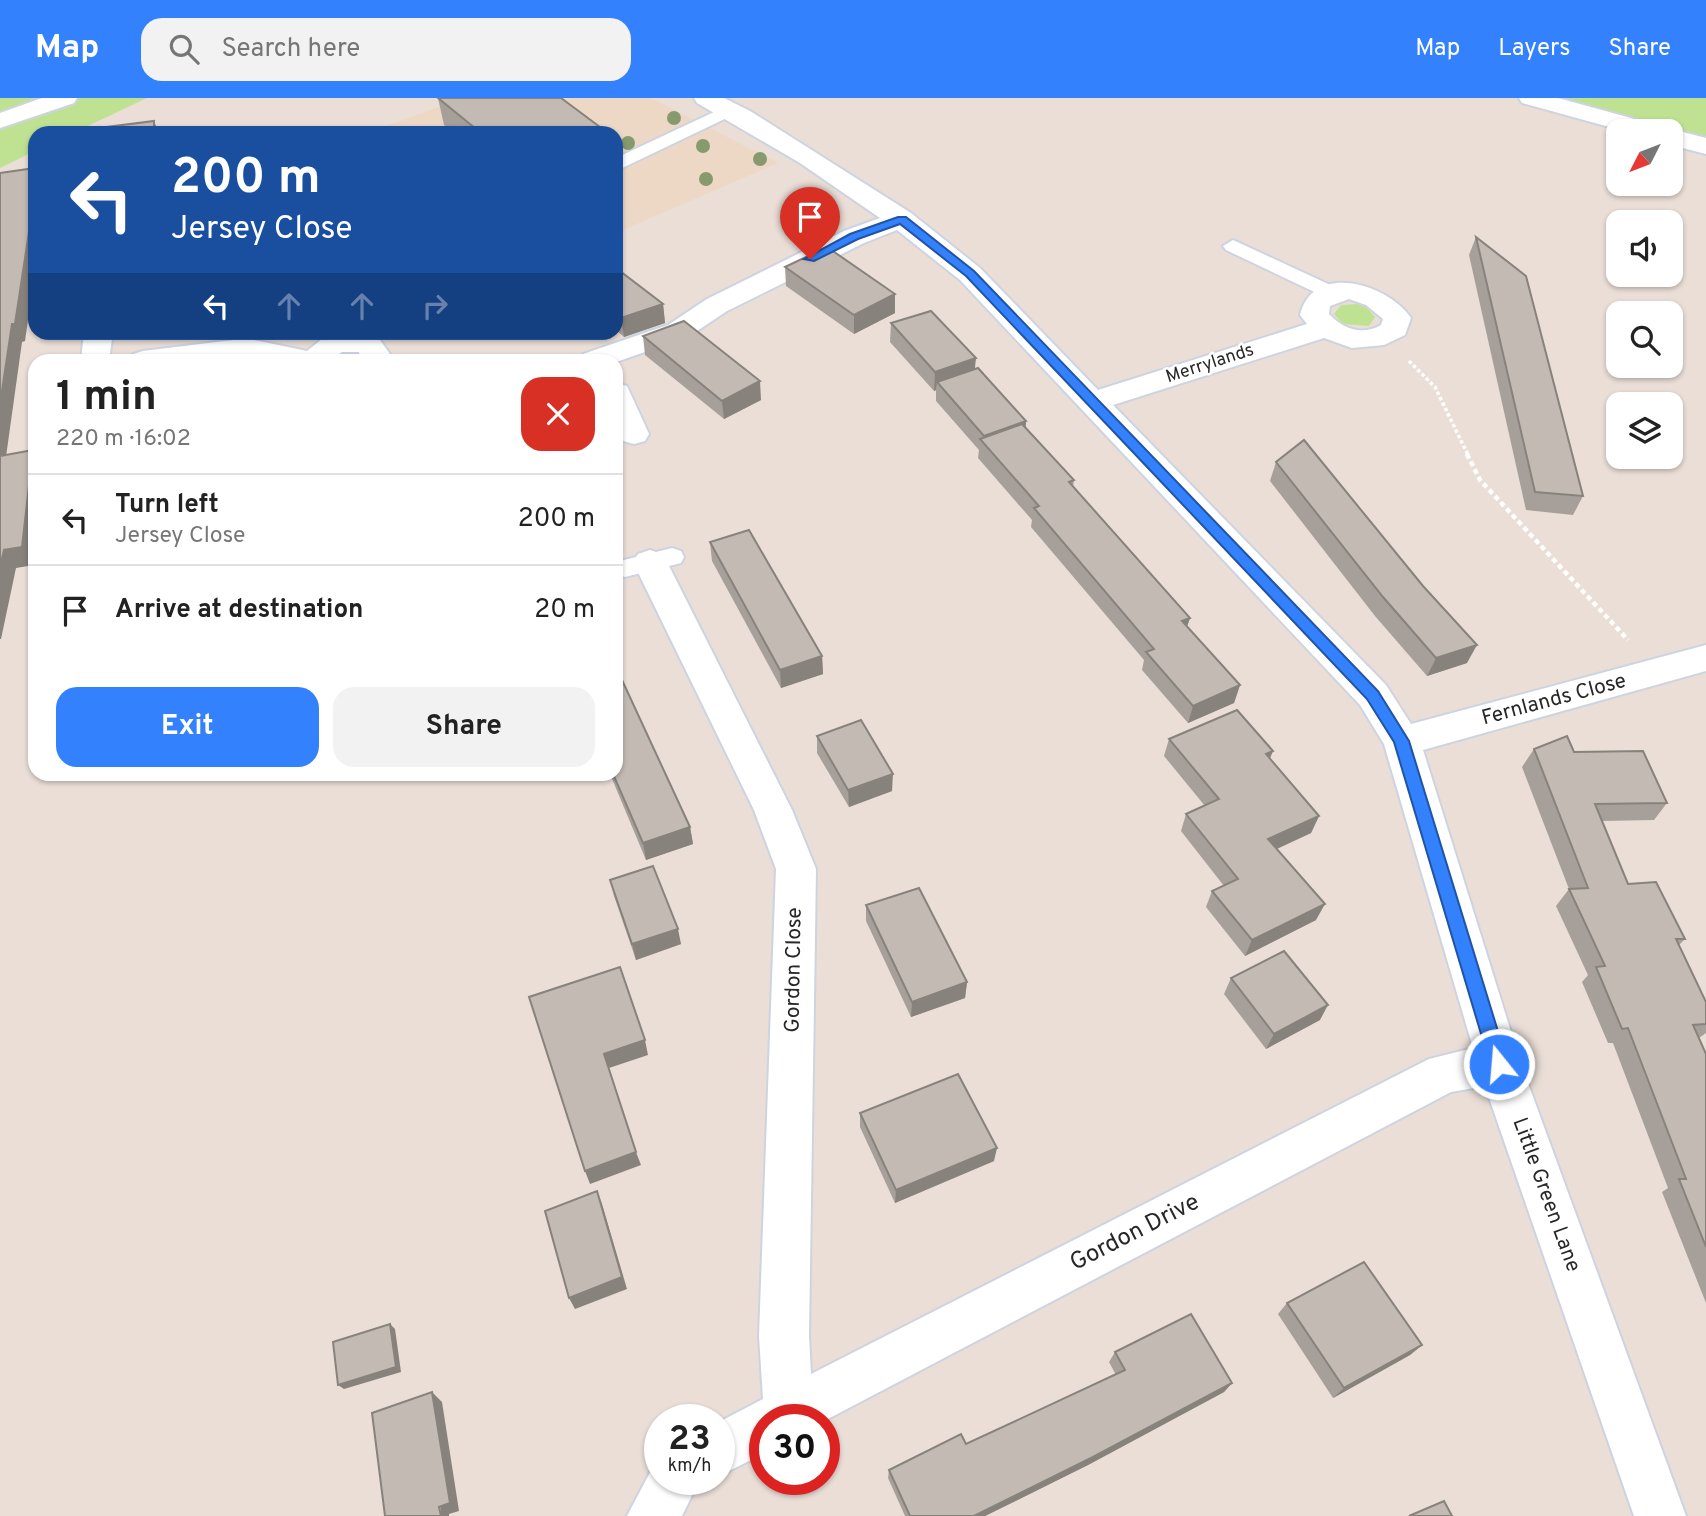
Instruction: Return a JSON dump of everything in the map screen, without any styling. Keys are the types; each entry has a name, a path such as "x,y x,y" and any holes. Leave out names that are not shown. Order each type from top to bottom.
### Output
{"street":[{"path":"0,121 65,98"},
{"path":"1531,98 1607,119"},
{"name":"Little Green Lane","path":"717,104 767,129 902,219 970,274 1095,401 1373,695 1402,741 1499,1064 1660,1516"},
{"path":"1684,140 1706,146"},
{"path":"615,354 678,331 729,299 854,237 902,219"},
{"path":"1332,293 1359,293 1386,303 1397,318 1395,329 1385,337 1365,340 1344,337 1325,328 1314,314 1317,302 1332,293"},
{"name":"Merrylands","path":"1095,401 1325,328"},
{"path":"318,354 330,346 344,342 370,346 375,354"},
{"path":"192,354 233,349 250,354"},
{"path":"623,409 634,434"},
{"name":"Gordon Close","path":"649,563 773,810 796,869 784,1336 778,1404"},
{"name":"Fernlands Close","path":"1402,741 1706,658"},
{"name":"Gordon Drive","path":"806,1404 1445,1073 1499,1064"},
{"path":"653,1516 665,1495"}],"lane":[{"path":"623,161 717,104"},
{"path":"1233,246 1332,293"}],"path":[{"path":"1385,337 1435,387 1480,480 1658,671"}],"shaded area":[{"path":"463,98 651,98 778,163 623,230 623,126 386,126"}],"green space":[{"path":"0,98 147,98 88,126 28,126 28,154 0,168"},
{"path":"1531,98 1706,98 1706,146 1684,137 1684,119 1607,119"},
{"path":"1358,304 1366,307 1375,317 1369,326 1343,324 1334,314 1341,305"}],"building":[{"path":"438,98 561,98 599,126 472,126"},
{"path":"154,121 154,126 115,126"},
{"path":"28,169 28,238 0,404 0,173"},
{"path":"1476,237 1526,276 1583,496 1535,492"},
{"path":"827,247 895,294 854,315 785,267"},
{"path":"623,273 663,304 623,317"},
{"path":"931,311 976,358 935,372 891,323"},
{"path":"684,321 760,381 722,401 643,336"},
{"path":"978,368 1026,421 984,436 937,382"},
{"path":"1022,424 1074,480 1069,482 1190,618 1182,621 1240,685 1193,706 1146,652 1154,649 1034,508 1039,506 980,439"},
{"path":"1304,440 1423,586 1477,645 1436,658 1383,597 1276,462"},
{"path":"28,451 28,494 22,547 4,550 0,567 0,456"},
{"path":"749,530 822,656 780,670 710,542"},
{"path":"623,682 690,827 643,843 616,781 623,781"},
{"path":"1237,710 1273,751 1266,754 1319,816 1268,839 1325,904 1252,940 1212,891 1238,879 1186,814 1219,799 1169,739"},
{"path":"861,720 893,774 848,790 817,736"},
{"path":"1567,736 1574,752 1643,751 1667,803 1595,804 1628,884 1656,882 1685,939 1676,939 1706,1002 1706,1024 1693,1025 1706,1054 1706,1247 1679,1179 1686,1179 1628,1028 1622,1029 1596,967 1605,966 1569,889 1588,888 1534,749"},
{"path":"653,866 678,929 632,944 610,880"},
{"path":"919,888 967,982 912,1002 866,905"},
{"path":"1284,951 1328,1005 1274,1034 1231,978"},
{"path":"620,967 645,1040 604,1054 636,1152 585,1171 529,997"},
{"path":"958,1074 997,1148 896,1190 860,1113"},
{"path":"597,1191 622,1277 569,1298 545,1211"},
{"path":"1364,1262 1422,1345 1344,1388 1287,1303"},
{"path":"1191,1314 1232,1383 974,1516 910,1516 889,1470 961,1434 966,1444 1125,1370 1115,1352"},
{"path":"390,1324 396,1367 338,1385 333,1342"},
{"path":"432,1392 450,1503 439,1507 441,1516 385,1516 372,1413"},
{"path":"1444,1501 1452,1516 1409,1516"}],"route":[{"path":"810,259 854,237 902,219 970,274 1095,401 1373,695 1402,741 1499,1064"}]}
